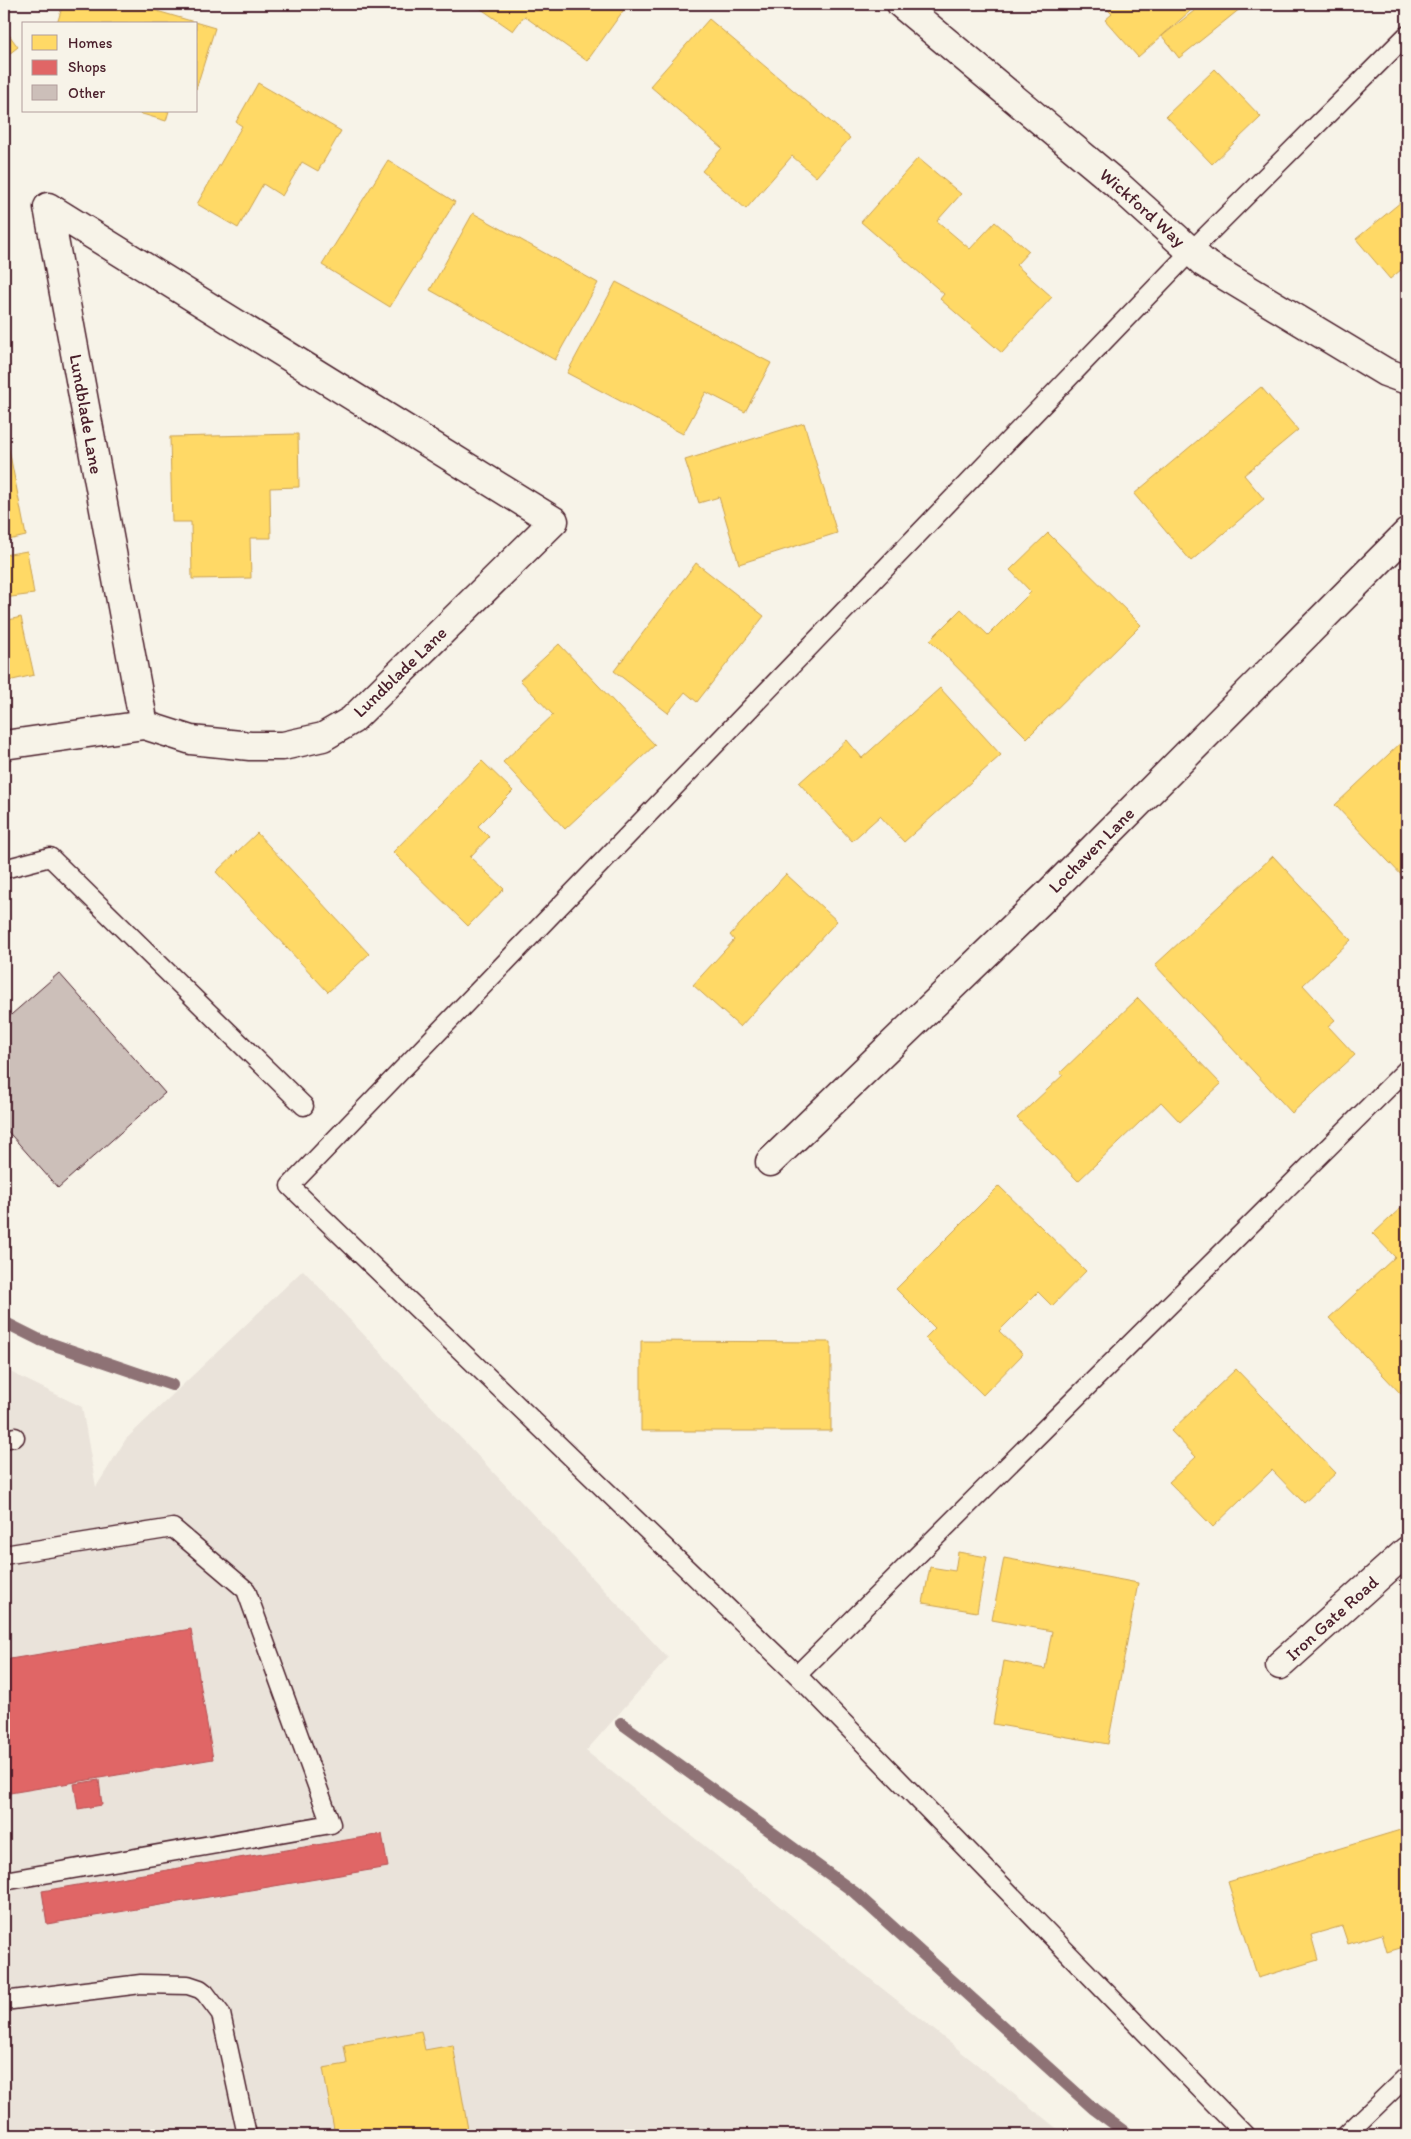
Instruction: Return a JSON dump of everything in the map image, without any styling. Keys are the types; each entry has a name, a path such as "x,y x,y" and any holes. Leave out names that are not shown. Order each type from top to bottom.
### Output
{"street":[{"name":"Wickford Way","path":"900,4 1120,187 1204,263 1385,372 1407,380"},
{"name":"Lundblade Lane","path":"48,206 554,522 352,720 323,737 283,746 250,746 191,740 144,725 48,206"},
{"name":"Lochaven Lane","path":"770,1162 1056,886 1407,533"},
{"path":"4,745 144,725"},
{"name":"Iron Gate Road","path":"1280,1665 1407,1551"}],"lane":[{"path":"1245,2135 797,1675 290,1186 1191,251 1407,35"},
{"path":"4,869 50,857 304,1106"},
{"path":"797,1675 1407,1069"},
{"path":"4,1555 173,1528 246,1590 331,1824 4,1880"},
{"path":"4,2001 141,1984 188,1985 200,1989 221,2014 247,2135"},
{"path":"1346,2135 1407,2076"}],"shaded area":[{"path":"303,1270 668,1658 586,1751 1065,2135 4,2135 4,1369 82,1407 96,1487 126,1439"}],"building: Homes":[{"path":"63,4 133,4 194,22 58,22"},
{"path":"474,4 628,4 587,61 524,16 513,31"},
{"path":"1102,4 1198,4 1138,57 1105,20 1112,14"},
{"path":"1203,4 1246,4 1179,58 1162,36"},
{"path":"709,19 850,138 816,177 792,156 746,209 702,171 722,148 650,86"},
{"path":"198,23 215,28 198,83"},
{"path":"4,28 18,47 4,58"},
{"path":"1215,69 1261,117 1212,164 1166,116"},
{"path":"258,83 341,131 318,171 302,162 282,196 263,184 238,228 197,204 242,126 236,122"},
{"path":"135,112 169,112 166,121"},
{"path":"918,158 961,194 937,221 970,249 995,222 1029,251 1016,265 1052,297 1002,353 940,299 944,294 861,222"},
{"path":"388,160 455,202 390,307 322,265"},
{"path":"1407,197 1407,265 1390,279 1356,239"},
{"path":"473,213 598,283 555,360 430,290"},
{"path":"616,282 771,363 745,412 706,392 683,434 567,373"},
{"path":"1261,387 1298,430 1244,475 1264,499 1191,561 1134,494"},
{"path":"804,423 837,533 739,564 719,497 699,503 685,460"},
{"path":"4,424 26,536 4,541"},
{"path":"298,434 299,487 270,488 271,538 250,538 251,578 192,579 191,522 172,522 170,437"},
{"path":"1048,533 1141,625 1027,738 930,640 961,609 988,635 1031,592 1010,570"},
{"path":"27,551 34,594 4,598 4,555"},
{"path":"696,563 764,616 697,702 685,692 668,713 614,671"},
{"path":"21,617 34,675 4,682 4,621"},
{"path":"559,644 655,745 565,829 503,762 553,715 520,680"},
{"path":"940,688 1001,755 904,842 880,816 852,841 799,783 847,740 862,758"},
{"path":"1407,737 1407,879 1406,880 1335,805"},
{"path":"482,761 513,791 478,826 489,837 470,857 504,889 468,926 393,852"},
{"path":"257,833 369,954 328,992 216,872"},
{"path":"1273,856 1351,940 1303,985 1335,1020 1328,1026 1355,1055 1292,1113 1155,965"},
{"path":"786,874 837,921 740,1027 693,985 734,940 730,935"},
{"path":"1138,998 1221,1084 1180,1122 1161,1102 1078,1181 1017,1118 1063,1075 1060,1073"},
{"path":"999,1186 1086,1271 1052,1306 1038,1292 999,1331 1023,1354 983,1395 925,1338 935,1328 896,1289"},
{"path":"1407,1202 1407,1388 1401,1394 1329,1318 1395,1257 1373,1234"},
{"path":"641,1341 831,1342 831,1431 641,1431"},
{"path":"1236,1369 1336,1473 1304,1503 1272,1470 1213,1527 1169,1482 1196,1457 1171,1431"},
{"path":"958,1552 987,1557 977,1612 923,1603 930,1567 955,1571"},
{"path":"1004,1558 1138,1583 1108,1744 993,1724 1004,1661 1045,1669 1052,1631 992,1620"},
{"path":"1407,1828 1407,1946 1387,1952 1382,1934 1348,1944 1342,1926 1311,1935 1318,1960 1258,1978 1228,1882"},
{"path":"421,2031 425,2050 453,2045 469,2135 335,2135 323,2068 347,2064 344,2045"}],"building: Shops":[{"path":"191,1629 213,1759 4,1794 4,1660"},
{"path":"99,1780 102,1805 78,1809 74,1784"},
{"path":"382,1834 388,1867 47,1924 42,1891"}],"building: Other":[{"path":"59,973 165,1093 58,1188 4,1127 4,1021"}],"waterway":[{"path":"4,1322 40,1340 172,1385"},
{"path":"621,1723 854,1892 1094,2109 1129,2135"}]}
